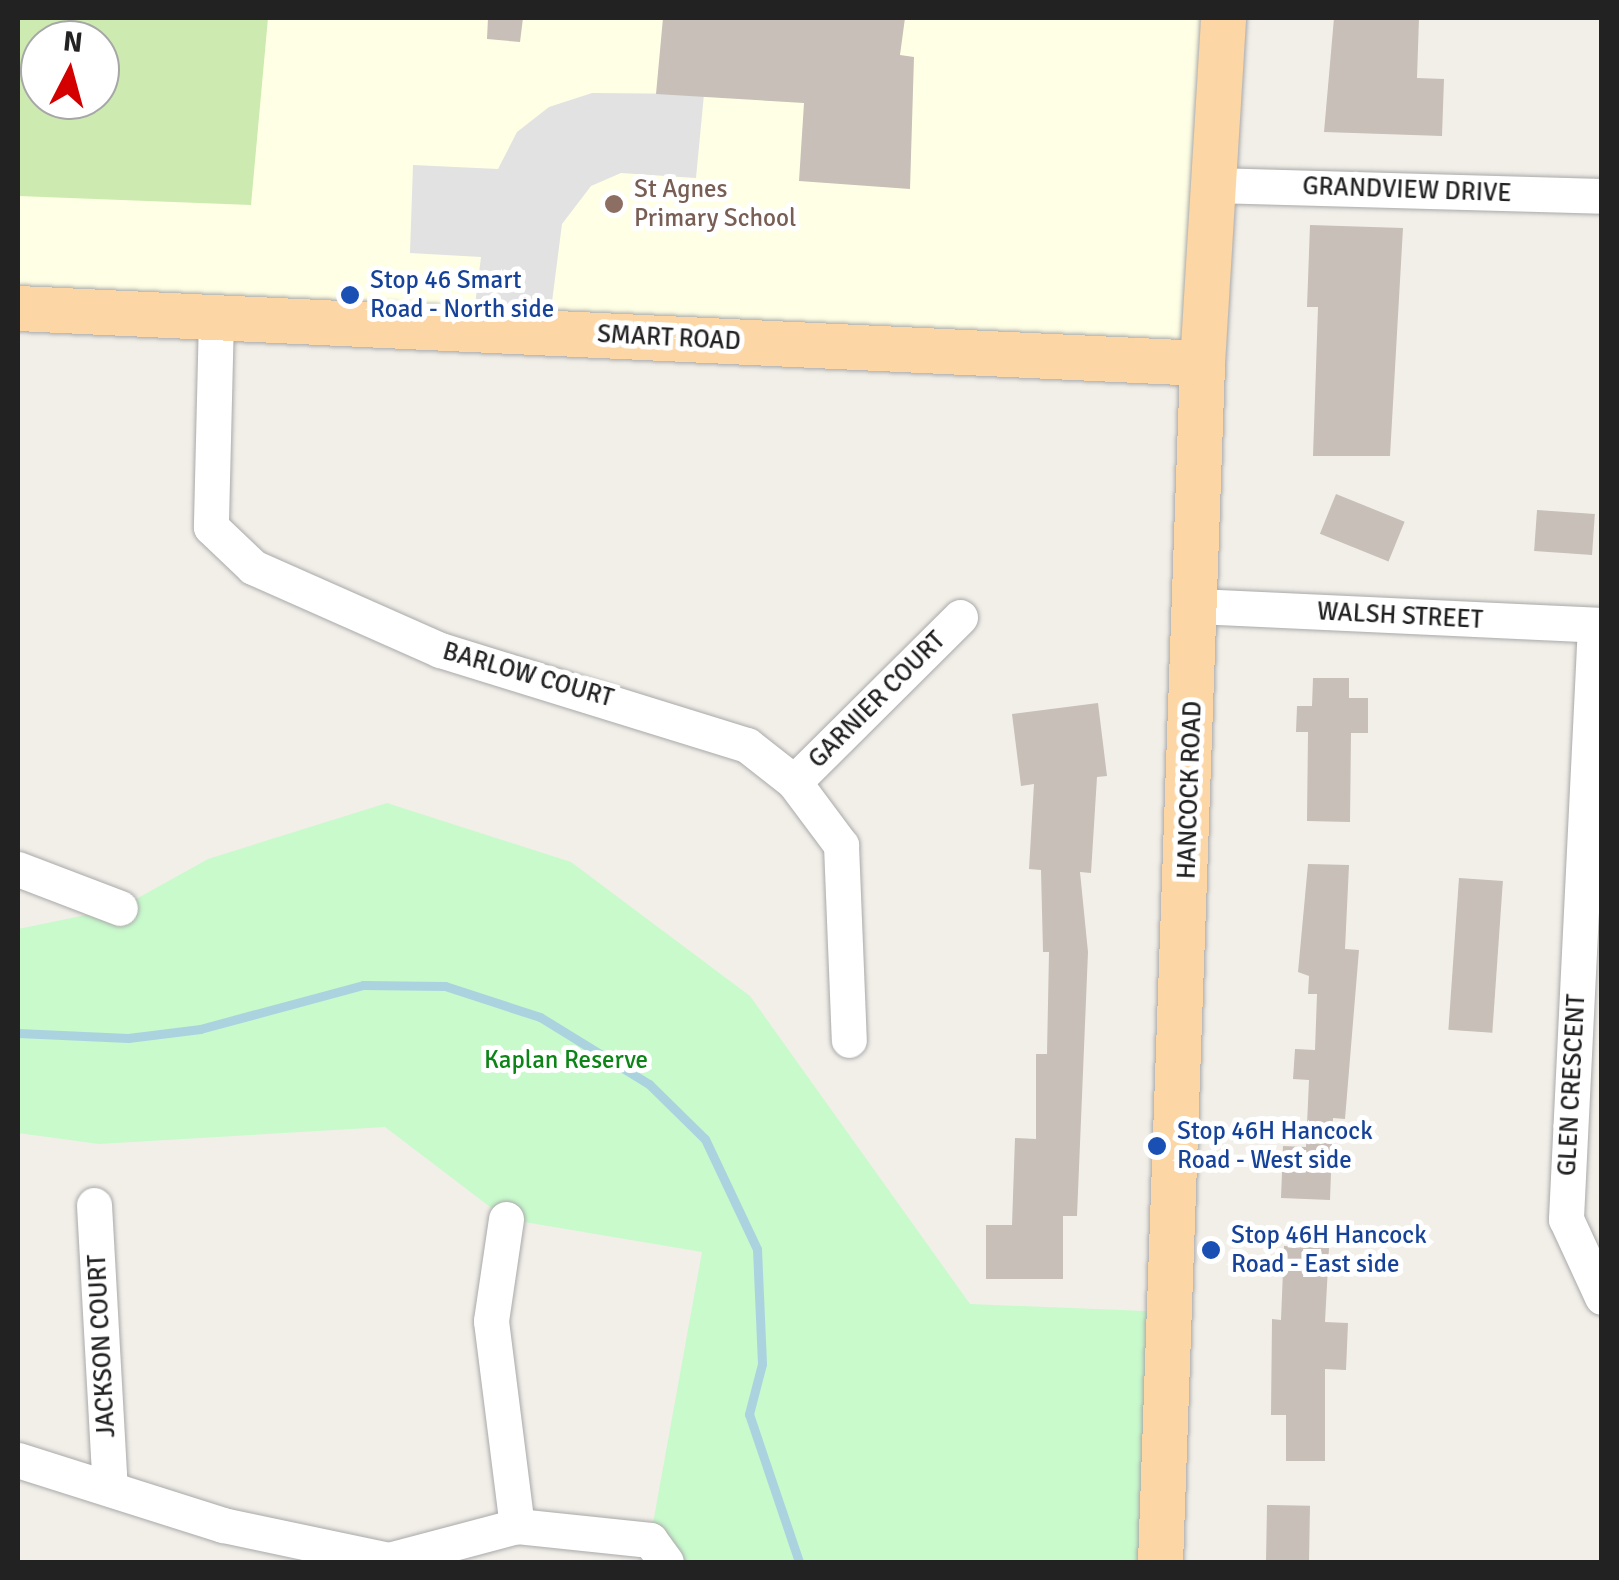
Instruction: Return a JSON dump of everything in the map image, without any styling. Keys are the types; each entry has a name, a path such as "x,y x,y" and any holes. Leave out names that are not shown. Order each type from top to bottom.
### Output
{"main road":[{"name":"HANCOCK ROAD","path":"1160,1562 1198,606 1202,363 1222,18"},
{"name":"SMART ROAD","path":"18,308 1202,363"}],"street":[{"name":"GRANDVIEW DRIVE","path":"1212,185 1602,196"},
{"name":"BARLOW COURT","path":"216,318 211,528 253,567 440,650 747,744 794,782 841,845 849,1040"},
{"name":"WALSH STREET","path":"1198,606 1598,625"},
{"name":"GARNIER COURT","path":"794,782 960,617"},
{"name":"GLEN CRESCENT","path":"1598,625 1587,1086 1566,1219 1602,1297"},
{"path":"18,870 120,908"},
{"name":"JACKSON COURT","path":"94,1206 110,1488"},
{"path":"506,1219 492,1321 518,1526"},
{"path":"18,1460 224,1525 389,1561 518,1526 650,1540 666,1562"}],"shaded area":[{"name":"St Agnes Primary School","path":"18,18 1223,18 1202,363 18,309"},
{"path":"592,93 704,94 696,178 621,173 591,186 562,224 548,333 472,329 481,257 410,253 413,165 498,169 517,132 549,107"}],"green space":[{"path":"18,18 268,18 251,205 18,196"},
{"name":"Kaplan Reserve","path":"387,803 571,862 750,996 970,1304 1170,1312 1160,1562 666,1562 650,1540 702,1252 506,1219 385,1127 99,1144 18,1133 18,929 120,908 208,859"}],"building":[{"path":"488,18 523,18 520,42 487,39"},
{"path":"663,18 905,18 900,55 914,57 910,189 799,181 804,103 656,94"},
{"path":"1334,18 1419,18 1417,78 1444,79 1442,136 1324,132"},
{"path":"1310,225 1403,228 1390,456 1313,456 1318,307 1307,307"},
{"path":"1336,494 1405,522 1389,562 1320,534"},
{"path":"1537,510 1595,514 1592,555 1534,551"},
{"path":"1313,678 1349,678 1349,698 1368,698 1368,733 1351,733 1350,822 1307,821 1308,732 1296,732 1297,706 1312,706"},
{"path":"1098,703 1107,776 1097,777 1091,873 1080,872 1088,952 1077,1216 1063,1216 1063,1279 986,1279 986,1225 1012,1225 1015,1138 1036,1139 1036,1054 1047,1054 1049,952 1043,952 1041,870 1029,869 1034,784 1021,786 1012,714"},
{"path":"1308,864 1349,865 1345,949 1359,950 1345,1119 1333,1118 1330,1200 1281,1198 1283,1146 1306,1147 1309,1080 1293,1079 1295,1049 1315,1050 1317,994 1308,994 1309,976 1298,972"},
{"path":"1459,878 1503,881 1492,1033 1448,1030"},
{"path":"1284,1246 1329,1248 1325,1322 1348,1323 1346,1370 1325,1369 1325,1461 1286,1461 1286,1415 1271,1415 1272,1319 1281,1320"},
{"path":"1267,1505 1310,1506 1309,1562 1266,1562"}],"waterway":[{"path":"18,1033 128,1038 200,1029 363,985 445,986 540,1017 649,1084 705,1139 757,1249 762,1364 749,1414 799,1562"}],"place":[{"name":"St Agnes Primary School","path":"614,204"},
{"name":"Stop 46 Smart Road - North side","path":"350,295"},
{"name":"Stop 46H Hancock Road - West side","path":"1157,1146"},
{"name":"Stop 46H Hancock Road - East side","path":"1211,1250"}]}
